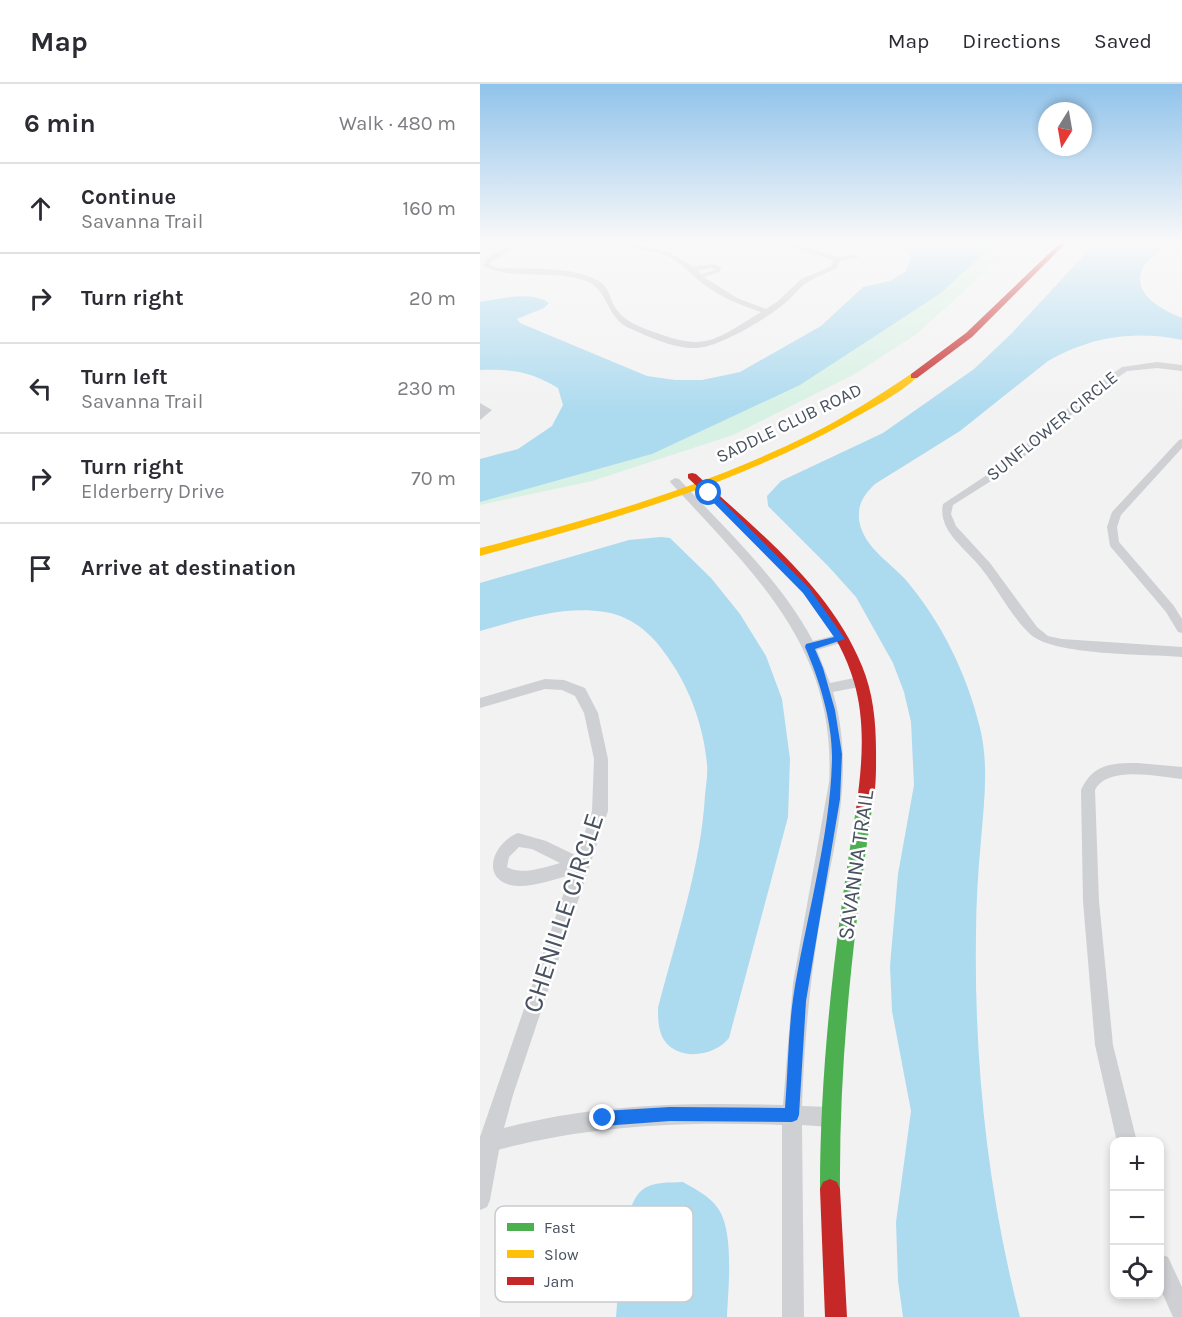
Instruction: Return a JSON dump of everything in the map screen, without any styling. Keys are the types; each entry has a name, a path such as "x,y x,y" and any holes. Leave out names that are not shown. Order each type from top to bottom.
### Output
{"street":[{"path":"609,299 612,309 627,324 678,344 696,346 711,344 768,312 784,299"},
{"path":"732,299 768,312"},
{"name":"SADDLE CLUB ROAD","path":"696,481 842,407 944,340 989,299"},
{"name":"SADDLE CLUB ROAD","path":"480,552 569,528 696,481 854,414 892,391 959,344 1002,299"},
{"name":"SUNFLOWER CIRCLE","path":"1182,368 1157,365 1125,369 1092,392 1006,467 948,504 946,514 951,527 999,582 1033,630 1044,639 1062,644 1182,652"},
{"path":"480,406 487,410 480,417"},
{"path":"1182,442 1116,514 1112,527 1114,543 1170,609 1182,629"},
{"name":"SAVANNA TRAIL","path":"696,481 806,591 855,664 867,712 871,759 866,805 849,906 838,1004 830,1117 836,1317"},
{"name":"SADDLE CLUB ROAD","path":"480,538 611,502 680,486"},
{"name":"SAVANNA TRAIL","path":"680,486 764,579 802,630 824,689 837,754 835,799 800,1001 792,1115 793,1317"},
{"path":"809,647 840,639"},
{"path":"824,689 859,682"},
{"name":"CHENILLE CIRCLE","path":"480,703 545,684 564,685 580,692 591,713 601,759 600,811 485,1145 480,1200"},
{"path":"1126,1137 1104,1046 1090,901 1088,790 1095,778 1109,771 1133,769 1182,773"},
{"path":"485,1145 523,1134 612,1118 670,1114 830,1117"},
{"path":"1164,1273 1182,1311"}],"green space":[{"path":"904,299 956,299 915,335 855,374 733,435 592,481 480,505 480,502 652,454"}],"water":[{"path":"504,299 542,299 549,303 544,308 517,319 520,323 647,376 675,380 702,380 740,372 821,326 851,299 933,299 800,385 652,454 480,502 480,459 518,449 552,426 563,405 558,388 539,378 512,371 480,370 480,302"},
{"path":"1044,299 1150,299 1165,310 1182,318 1182,340 1147,336 1113,338 1080,346 1048,361 960,431 875,484 866,493 859,509 859,521 864,536 905,579 941,630 968,688 983,742 984,798 976,923 976,983 981,1080 991,1176 1020,1317 903,1317 898,1281 896,1222 911,1111 892,1011 890,966 898,874 914,785 911,722 904,692 893,663 856,597 768,506 767,496 781,481 883,433 974,369"},
{"path":"670,538 711,578 740,614 766,656 782,699 790,759 788,817 729,1038 715,1049 697,1054 679,1052 671,1047 662,1036 658,1016 658,1008 699,849 707,776 703,737 685,685 665,653 651,637 626,618 605,612 573,610 557,612 480,631 480,583 629,540"},
{"path":"683,1182 710,1199 723,1217 729,1260 727,1317 616,1317 617,1302 693,1302 693,1206 632,1206 642,1190 662,1183"}],"traffic: fast":[{"path":"830,1189 831,1093 838,998 864,809"}],"traffic: slow":[{"path":"480,552 593,521 706,484 814,436 865,408 914,376"}],"traffic: jam":[{"path":"914,376 969,335 1006,299"},
{"path":"692,476 783,564 825,613 842,639 861,682 868,718 869,754 864,809"},
{"path":"830,1189 836,1317"}],"route":[{"path":"603,1118 670,1114 792,1115 800,1001 817,891 835,799 837,754 830,710 819,668 809,647 840,639 806,591 709,493"}]}
